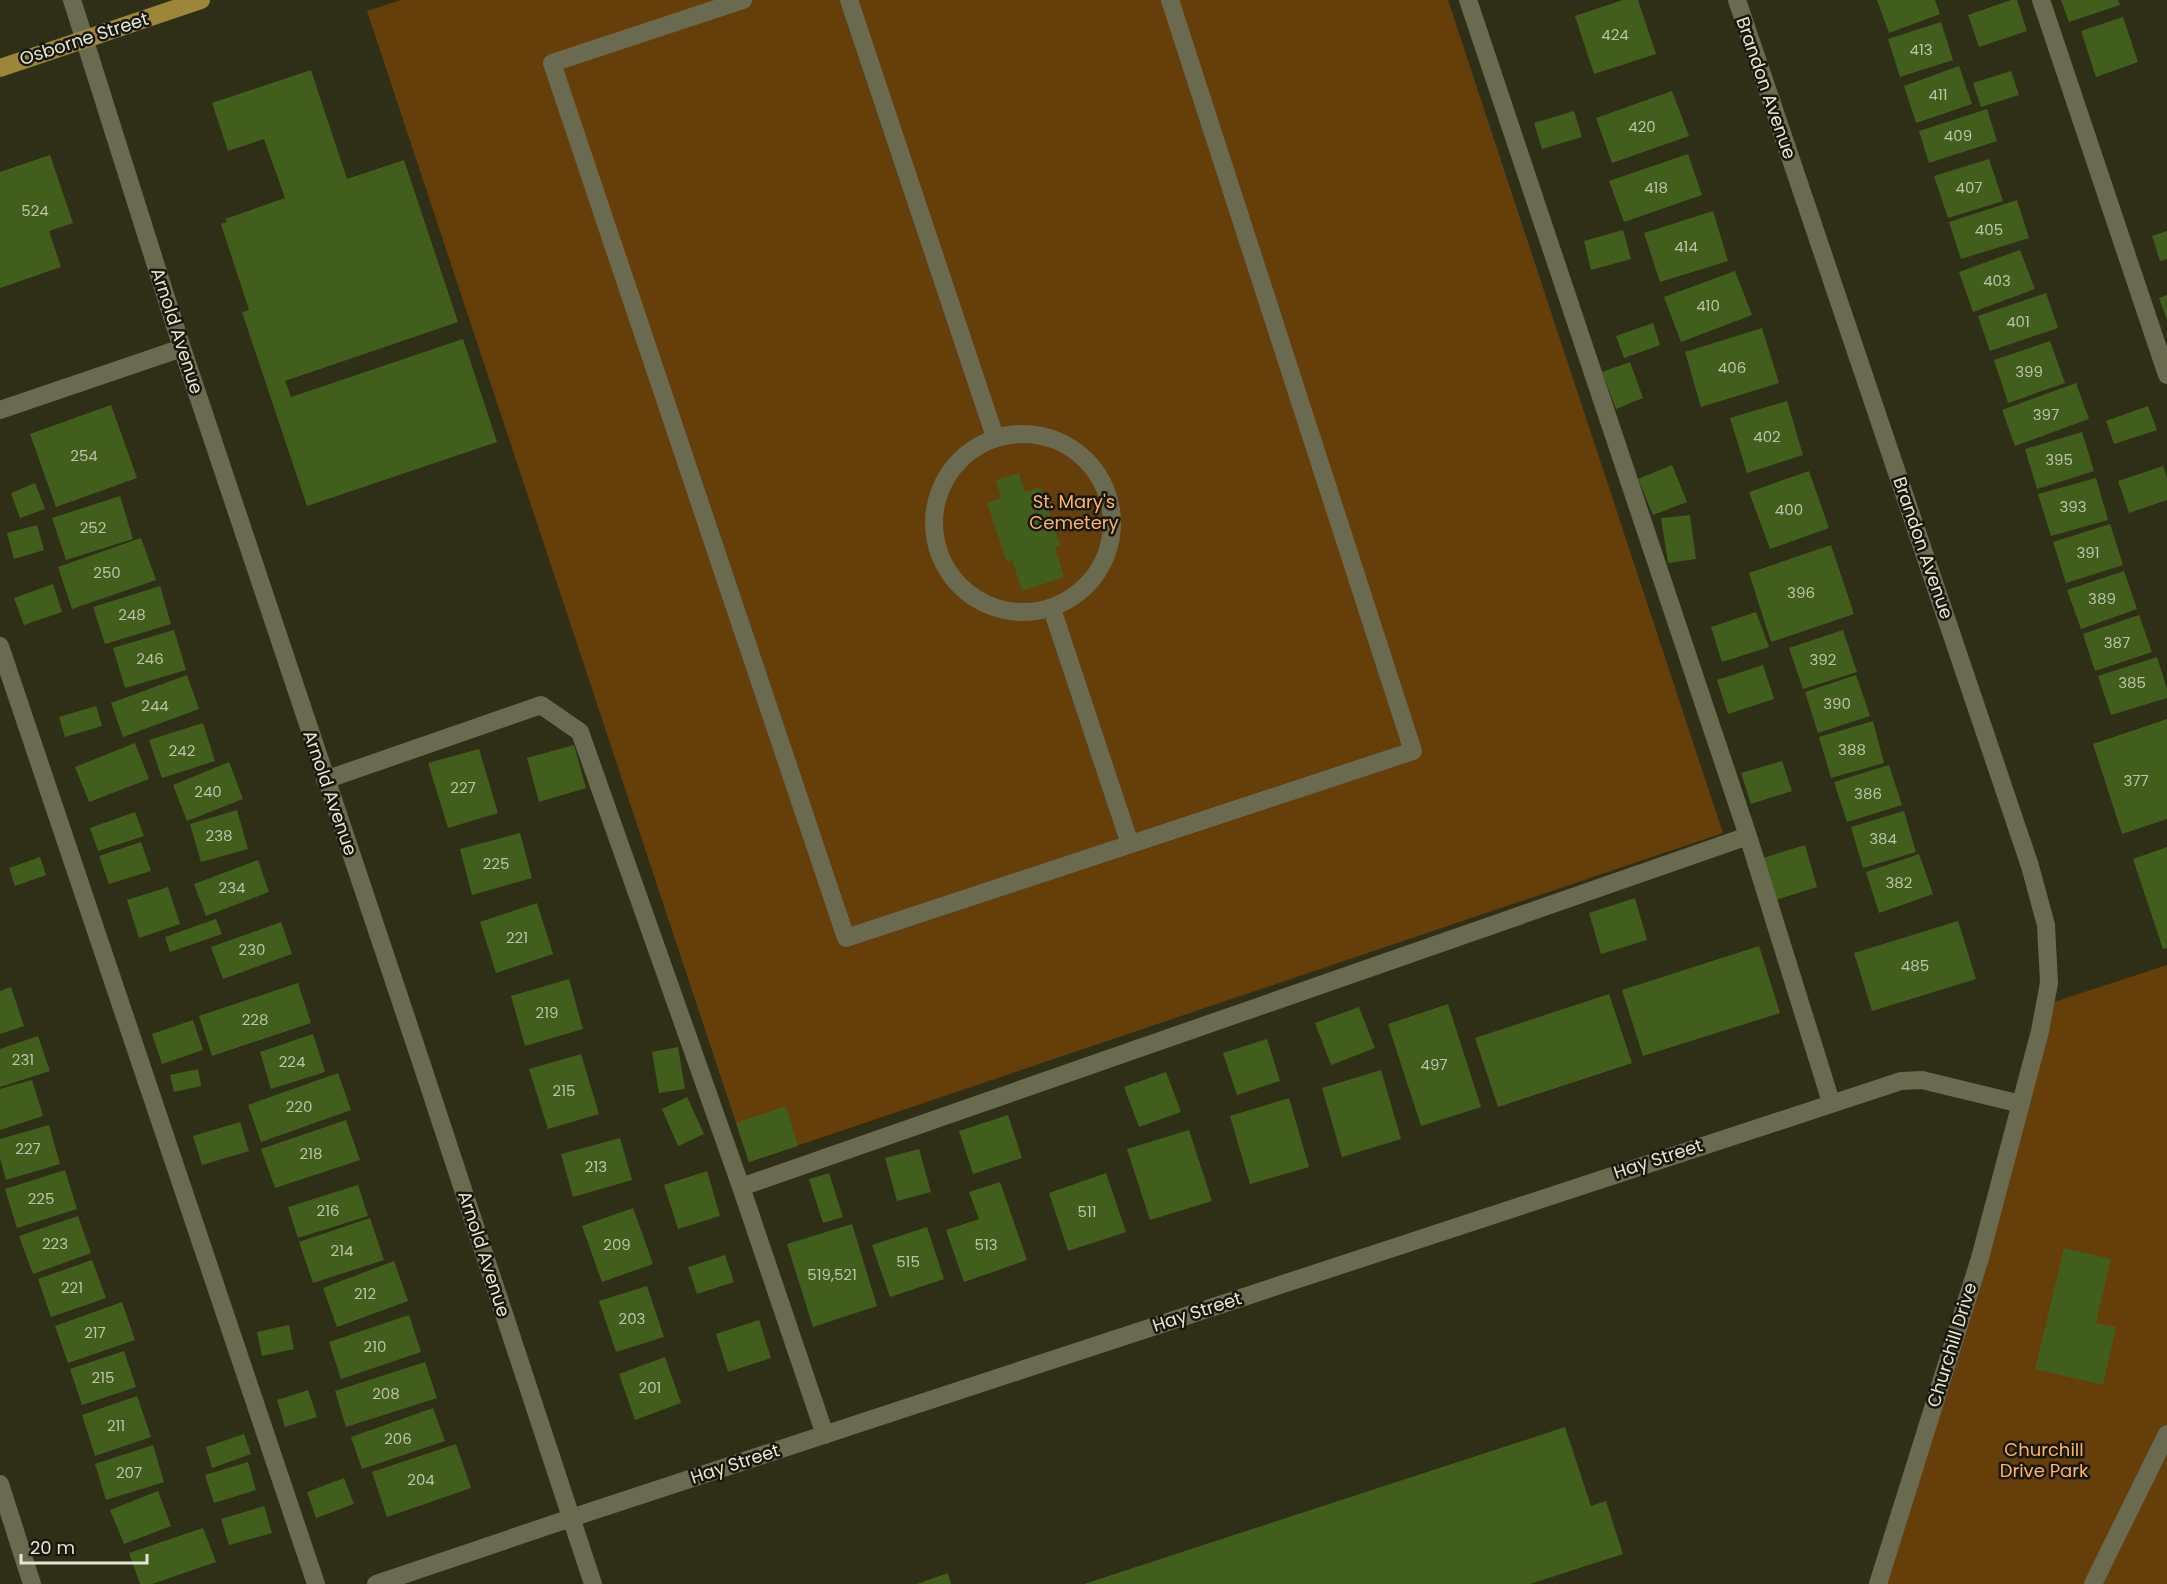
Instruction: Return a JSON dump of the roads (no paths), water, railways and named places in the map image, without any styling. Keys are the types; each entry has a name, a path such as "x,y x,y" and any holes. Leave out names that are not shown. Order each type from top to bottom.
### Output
{"main road":[{"name":"Osborne Street","path":"0,68 201,0"}],"street":[{"name":"Arnold Avenue","path":"72,0 182,348 424,1070 593,1584"},
{"path":"743,0 552,63 846,938 1413,751 1170,0"},
{"path":"849,0 995,437"},
{"path":"1468,0 1749,836 1831,1102"},
{"name":"Brandon Avenue","path":"1737,0 2027,855 2045,920 2049,983 2040,1031 2021,1104"},
{"path":"2042,0 2167,375"},
{"path":"0,410 182,348"},
{"path":"1026,433 1056,439 1083,456 1102,480 1112,510 1112,541 1100,570 1079,594 1052,609 1024,614 996,610 971,597 951,577 938,552 933,524 937,496 950,471 969,451 995,437 1026,433"},
{"path":"1052,609 1130,844"},
{"path":"0,646 316,1584"},
{"path":"325,780 541,705 580,732 741,1187 825,1435"},
{"path":"741,1187 1749,836"},
{"name":"Hay Street","path":"376,1584 1831,1102 1901,1081 1922,1080 2021,1104"},
{"name":"Churchill Drive","path":"1878,1584 1980,1258 2021,1104"},
{"path":"2093,1584 2167,1434"},
{"path":"0,1484 32,1584"}],"park label":[{"name":"St. Mary's Cemetery","path":"1074,512"},
{"name":"Churchill Drive Park","path":"2044,1460"}]}
